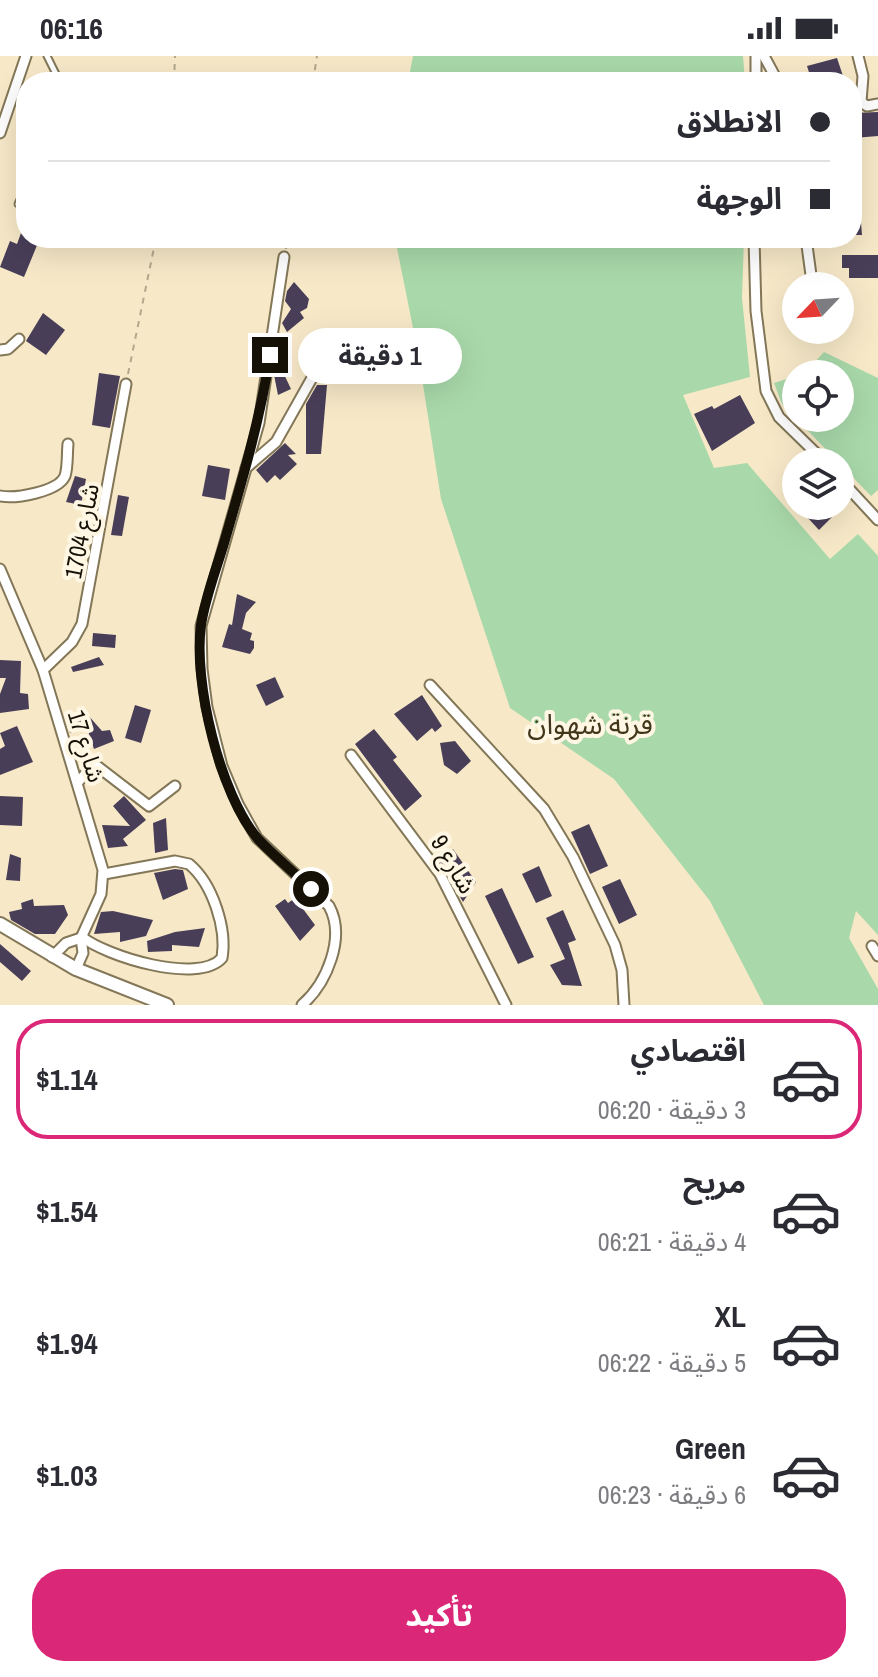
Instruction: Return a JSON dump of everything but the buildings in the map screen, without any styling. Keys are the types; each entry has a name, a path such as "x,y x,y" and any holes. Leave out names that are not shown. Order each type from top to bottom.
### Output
{"street":[{"path":"0,133 16,86"},
{"path":"754,248 756,311 766,391 779,417 811,448"},
{"path":"807,248 811,272"},
{"path":"284,257 259,423 201,626 202,669 207,707 222,766 238,804 257,838 329,906 334,915 336,934 330,959 323,978 302,1005"},
{"path":"0,350 8,349 19,339"},
{"path":"246,468 276,442 321,362"},
{"name":"شارع 1704","path":"43,670 72,642 82,624 126,384"},
{"path":"0,496 15,498 59,483 64,476 68,444"},
{"path":"854,494 878,520"},
{"name":"شارع 17","path":"0,569 43,670 104,874"},
{"path":"430,685 537,801 573,857 615,945 622,970 624,1005"},
{"name":"شارع 9","path":"351,755 385,795 440,874 506,1005"},
{"path":"78,782 97,766 149,806 175,786"},
{"path":"76,969 83,953 82,937 101,894 104,874 175,861 189,864 201,877 219,920 222,958 203,968 163,968 90,943 82,937"},
{"path":"0,924 76,969 167,1005"},
{"path":"52,957 66,943 82,937"},
{"path":"872,946 878,956"}],"path":[{"path":"126,384 154,248"}],"green space":[{"path":"413,56 743,56 744,72 410,72"},
{"path":"397,248 744,248 742,298 750,377 683,395 714,468 747,463 782,503 782,520 796,520 830,559 858,534 878,556 878,935 856,911 849,938 878,989 878,1005 764,1005 710,901 614,779 510,708 441,499 418,353"},
{"path":"824,352 841,360 817,360"},
{"path":"854,366 878,378 878,490 871,496 854,478 854,448 825,448 809,432 854,432"},
{"path":"782,380 782,404 774,383"}],"district":[{"name":"قرنة شهوان","path":"590,724"}],"route":[{"path":"270,355 259,423 201,626 202,669 207,707 222,766 238,804 257,838 311,889"}]}
